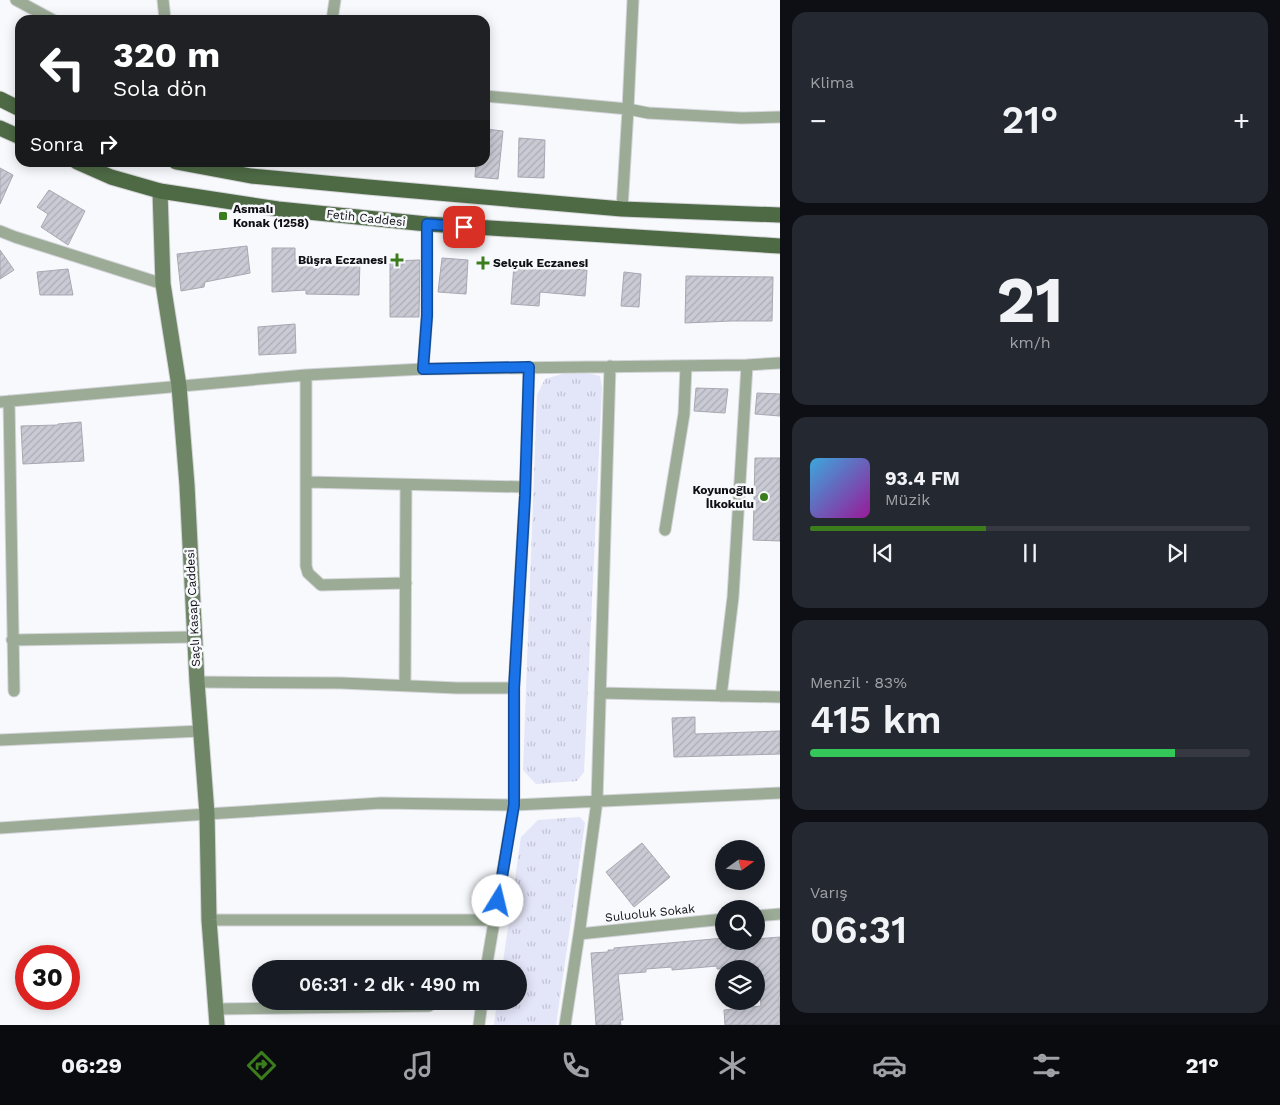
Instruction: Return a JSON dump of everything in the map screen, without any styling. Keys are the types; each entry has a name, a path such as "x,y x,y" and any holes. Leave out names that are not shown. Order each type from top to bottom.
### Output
{"main road":[{"path":"0,99 15,106"},
{"path":"0,128 15,135"},
{"name":"Fetih Caddesi","path":"88,167 111,177 160,191 278,209 427,224 778,246"},
{"path":"203,167 251,176 622,209 776,215"}],"street":[{"path":"16,0 44,15"},
{"path":"163,0 164,15"},
{"path":"333,15 335,0"},
{"path":"622,209 633,0"},
{"path":"490,96 628,109 648,113 741,118 780,117"},
{"name":"Saçlı Kasap Caddesi","path":"160,191 163,284 179,386 187,485 194,636 207,814 210,920 217,1025"},
{"path":"423,369 427,316 427,224"},
{"path":"0,231 163,284"},
{"path":"14,692 11,486 4,402 306,375 423,369 780,363"},
{"path":"720,696 733,597 747,365"},
{"path":"565,1025 597,800 610,366"},
{"path":"665,530 684,414 686,366"},
{"path":"488,960 514,805 514,688 525,487 529,367"},
{"path":"306,375 306,566 308,573 321,585 406,583"},
{"path":"307,482 525,487"},
{"path":"406,484 406,685"},
{"path":"12,640 194,636"},
{"path":"197,682 340,683 457,688 514,688"},
{"path":"600,693 780,697"},
{"path":"0,740 201,731"},
{"path":"0,828 381,803 514,805 780,793"},
{"path":"765,915 780,914"},
{"path":"210,920 495,920"},
{"name":"Suluoluk Sokak","path":"579,934 715,920"},
{"path":"216,1008 252,1008"},
{"path":"479,1025 481,1010"}],"green space":[{"path":"569,372 600,376 602,387 584,772 577,781 536,784 523,770 537,395 545,379"},
{"path":"580,817 585,823 556,1025 494,1025 496,1010 527,1010 527,960 503,960 521,837 538,820"}],"building":[{"path":"490,130 503,131 498,179 475,177 476,167 490,167"},
{"path":"519,138 545,140 544,178 518,177"},
{"path":"0,168 13,175 0,204"},
{"path":"49,190 85,211 68,245 41,227 48,214 37,207"},
{"path":"247,246 250,273 205,282 204,287 181,291 177,254"},
{"path":"272,248 295,248 295,260 360,261 359,295 306,294 306,290 272,292"},
{"path":"0,250 14,270 0,279"},
{"path":"442,258 468,260 466,294 438,292"},
{"path":"420,260 419,317 390,317 390,261"},
{"path":"514,265 587,270 585,296 540,292 539,306 511,304"},
{"path":"68,269 73,295 40,295 37,272"},
{"path":"624,272 641,274 639,307 621,306"},
{"path":"686,276 773,277 772,321 685,323"},
{"path":"295,324 296,353 259,355 258,327"},
{"path":"696,388 728,389 725,413 694,411"},
{"path":"757,393 780,394 780,416 755,414"},
{"path":"81,422 84,461 23,464 21,426"},
{"path":"755,458 780,458 780,541 753,540"},
{"path":"695,717 695,734 780,731 780,754 674,757 672,718"},
{"path":"642,843 670,877 634,907 606,872"},
{"path":"780,937 780,1025 725,1025 724,1010 765,1010 765,960 715,960 715,966 672,970 672,967 646,969 646,972 618,974 623,1020 620,1020 621,1025 596,1025 591,953 608,952 608,950 614,950 614,948 715,939 715,950 765,950 765,938"}],"place":[{"name":"Asmalı Konak (1258)","path":"223,216"},
{"name":"Büşra Eczanesi","path":"397,260"},
{"name":"Selçuk Eczanesi","path":"483,263"},
{"name":"Koyunoğlu İlkokulu","path":"764,497"}],"route":[{"path":"464,227 427,224 427,316 423,369 529,367 525,496 514,688 514,805 498,901"}]}
